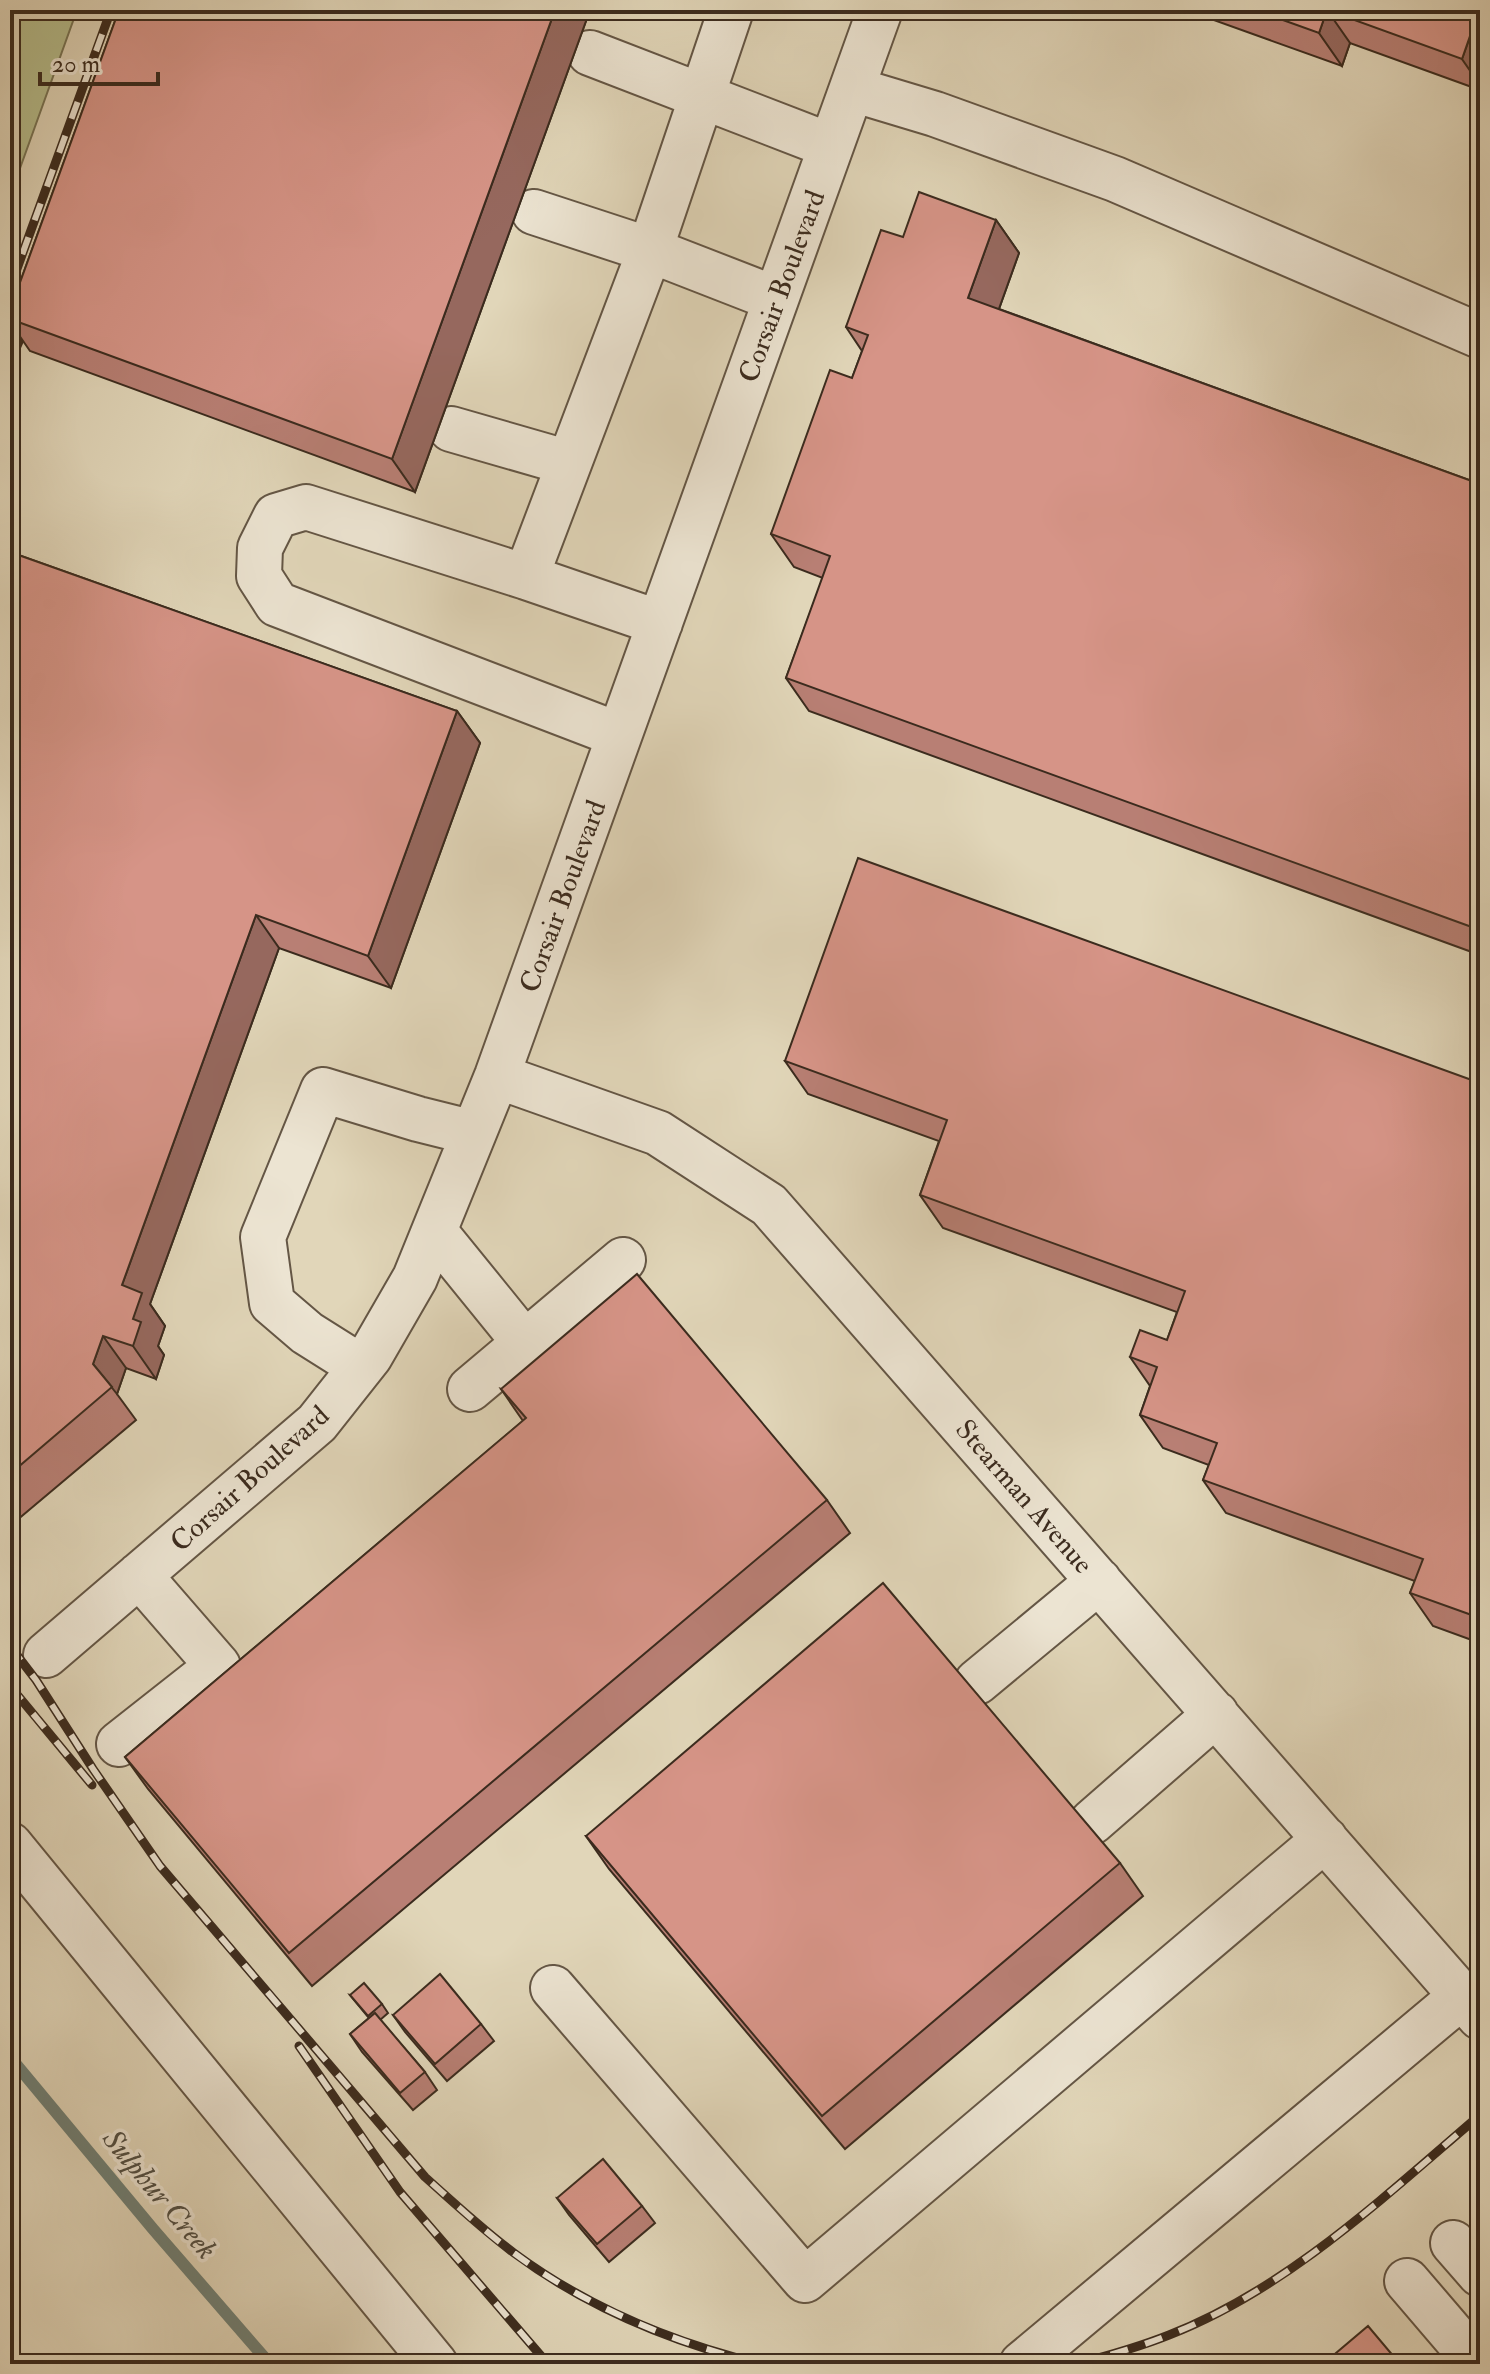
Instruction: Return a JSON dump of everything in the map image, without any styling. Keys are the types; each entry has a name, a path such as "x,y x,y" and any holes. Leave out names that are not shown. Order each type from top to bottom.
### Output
{"street":[{"path":"526,577 650,250 731,10"},
{"name":"Corsair Boulevard","path":"46,1655 317,1423 370,1356 415,1278 497,1076 880,10"},
{"path":"590,53 831,146"},
{"path":"852,89 935,114 1115,179 1480,336"},
{"path":"534,212 650,250 776,299"},
{"path":"451,429 569,463"},
{"path":"619,735 277,604 259,576 260,548 276,516 306,507 660,623"},
{"name":"Stearman Avenue","path":"497,1076 658,1133 769,1205 1474,2006"},
{"path":"361,1367 307,1333 272,1303 263,1237 323,1090 474,1133"},
{"path":"435,1232 525,1343"},
{"path":"470,1389 623,1260"},
{"path":"119,1744 218,1666 139,1575"},
{"path":"977,1682 1099,1581"},
{"path":"1092,1822 1216,1714"},
{"path":"553,1988 805,2280 1325,1839"},
{"path":"10,1845 435,2364"},
{"path":"1022,2364 1474,2006"},
{"path":"1407,2281 1478,2364"}],"green space":[{"path":"10,10 77,10 10,196"}],"building":[{"path":"119,10 555,10 392,459 10,319 10,310"},
{"path":"1255,10 1327,10 1319,33"},
{"path":"1327,10 1479,10 1462,59"},
{"path":"919,192 996,220 968,298 1480,484 1480,930 786,678 830,556 771,534 830,370 852,378 868,335 846,327 881,230 903,237"},
{"path":"10,552 457,711 368,956 256,915 122,1285 142,1293 133,1319 141,1322 133,1346 103,1336 93,1364 112,1387 10,1474"},
{"path":"858,858 1480,1083 1480,1618 1410,1593 1423,1559 1203,1480 1217,1443 1140,1415 1157,1367 1130,1357 1140,1330 1167,1340 1185,1291 920,1195 947,1120 785,1061"},
{"path":"637,1274 827,1500 289,1953 125,1757 526,1418 501,1389"},
{"path":"883,1583 1120,1863 822,2116 586,1836"},
{"path":"440,1974 481,2024 435,2064 393,2015"},
{"path":"364,1983 382,2004 368,2016 350,1995"},
{"path":"375,2013 425,2072 400,2093 350,2034"},
{"path":"603,2159 642,2206 597,2244 557,2198"},
{"path":"1368,2326 1400,2364 1323,2364"}],"waterway":[{"name":"Sulphur Creek","path":"10,2057 270,2364"}],"railway":[{"path":"10,288 111,10"},
{"path":"10,362 29,319"},
{"path":"10,1646 160,1866 425,2177 502,2244 571,2290 664,2334 761,2364"},
{"path":"10,1686 92,1785"},
{"path":"299,2046 400,2192 548,2364"},
{"path":"1076,2364 1169,2335 1254,2293 1333,2238 1480,2115"}]}
